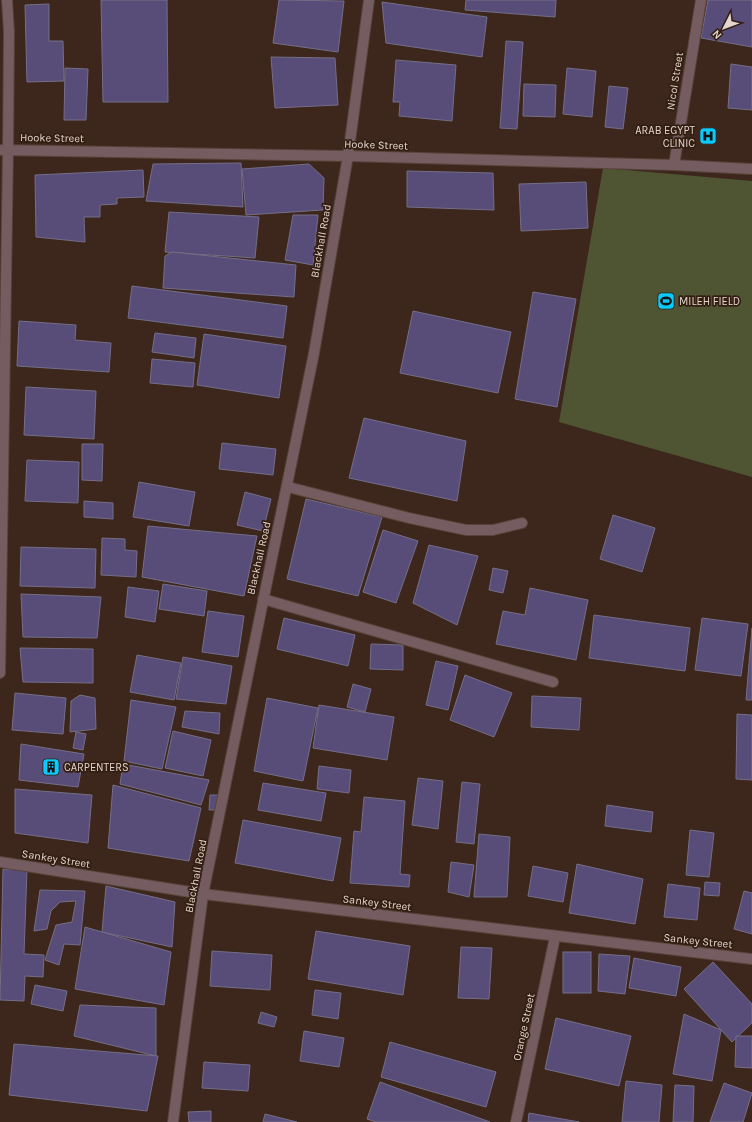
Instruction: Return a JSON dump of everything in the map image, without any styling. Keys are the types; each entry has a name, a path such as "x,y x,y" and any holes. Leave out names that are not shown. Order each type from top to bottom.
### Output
{"street":[{"path":"0,673 4,150 9,32 7,0"},
{"name":"Blackhall Road","path":"173,1122 203,894 235,746 263,598 288,487 314,353 348,156 369,0"},
{"name":"Nicol Street","path":"674,165 700,0"},
{"name":"Hooke Street","path":"4,150 348,156 674,165 752,169"},
{"path":"288,487 410,518 466,530 493,530 522,523"},
{"path":"263,598 553,682"},
{"name":"Sankey Street","path":"0,862 203,894 555,937 752,959"},
{"name":"Orange Street","path":"516,1122 555,937"}],"green space":[{"name":"MILEH FIELD","path":"603,168 752,181 752,477 559,422"}],"building":[{"path":"101,0 167,0 168,102 103,102"},
{"path":"279,0 344,1 338,52 273,43"},
{"path":"466,0 556,0 555,17 465,10"},
{"path":"708,0 752,0 752,47 701,38"},
{"path":"382,2 487,17 482,57 386,43"},
{"path":"49,4 49,41 63,41 64,81 27,82 25,5"},
{"path":"506,41 523,42 517,129 500,128"},
{"path":"271,57 335,58 338,105 275,108"},
{"path":"396,60 456,65 452,121 399,116 400,102 393,102"},
{"path":"731,64 752,67 752,110 728,108"},
{"path":"65,68 88,69 86,120 64,120"},
{"path":"567,68 596,71 592,117 563,114"},
{"path":"524,84 556,85 555,117 523,116"},
{"path":"609,86 628,88 623,129 605,127"},
{"path":"241,163 243,207 146,201 153,164"},
{"path":"309,164 324,178 323,210 246,215 242,169"},
{"path":"143,170 144,197 117,198 117,204 100,205 100,217 84,217 85,242 36,237 35,175"},
{"path":"407,171 493,173 494,210 407,207"},
{"path":"586,182 588,228 521,231 519,184"},
{"path":"169,212 259,217 255,258 165,252"},
{"path":"293,215 318,215 313,265 285,260"},
{"path":"172,252 296,265 294,297 163,288 165,256"},
{"path":"132,286 287,306 283,338 128,318"},
{"path":"533,292 576,299 557,407 515,399"},
{"path":"413,311 511,332 498,393 400,373"},
{"path":"19,321 76,325 75,340 111,343 109,372 17,366"},
{"path":"155,333 196,338 194,358 152,352"},
{"path":"204,334 286,346 279,398 197,385"},
{"path":"152,359 195,363 193,387 150,383"},
{"path":"26,387 96,391 94,439 24,435"},
{"path":"364,418 466,441 457,501 349,478"},
{"path":"222,443 276,449 273,475 219,469"},
{"path":"82,444 103,444 102,481 82,480"},
{"path":"27,460 79,462 78,503 25,501"},
{"path":"139,482 195,492 189,526 133,517"},
{"path":"245,492 271,499 263,531 237,525"},
{"path":"306,499 382,517 358,596 287,579"},
{"path":"84,501 113,503 113,519 84,517"},
{"path":"613,515 655,528 642,572 600,559"},
{"path":"148,526 257,536 244,596 142,577"},
{"path":"383,530 418,541 396,603 363,592"},
{"path":"102,538 125,539 125,550 137,551 136,577 101,575"},
{"path":"429,545 478,556 457,625 413,603"},
{"path":"21,547 96,549 95,588 20,586"},
{"path":"493,568 508,571 503,593 489,590"},
{"path":"163,584 207,591 204,616 159,609"},
{"path":"128,587 159,591 155,622 125,617"},
{"path":"530,588 588,600 576,660 496,644 503,611 525,615"},
{"path":"21,594 101,597 97,638 23,637"},
{"path":"208,611 244,616 238,657 202,652"},
{"path":"594,615 690,628 685,671 589,658"},
{"path":"284,618 355,635 348,666 277,649"},
{"path":"702,618 748,624 741,676 695,670"},
{"path":"752,628 752,700 746,700"},
{"path":"371,644 403,645 403,670 370,669"},
{"path":"20,648 93,649 93,683 23,682"},
{"path":"137,655 181,663 174,700 130,692"},
{"path":"183,657 232,666 226,704 176,699"},
{"path":"436,661 458,666 448,710 426,705"},
{"path":"465,675 512,693 494,737 450,720"},
{"path":"353,684 371,689 365,712 347,707"},
{"path":"15,693 66,698 63,734 12,730"},
{"path":"80,695 95,698 96,729 70,732 71,701"},
{"path":"532,696 581,698 579,730 531,727"},
{"path":"267,698 318,708 303,781 254,771"},
{"path":"131,700 176,707 162,769 124,761"},
{"path":"319,705 394,717 387,760 313,748"},
{"path":"185,711 220,713 219,734 182,727"},
{"path":"737,714 752,715 752,780 736,779"},
{"path":"173,731 211,740 203,776 165,768"},
{"path":"76,732 86,734 83,750 73,748"},
{"name":"CARPENTERS","path":"21,744 84,754 78,787 19,780"},
{"path":"123,764 209,780 201,805 120,784"},
{"path":"319,766 351,770 349,793 317,789"},
{"path":"418,778 443,781 438,829 412,825"},
{"path":"462,782 480,784 474,844 456,842"},
{"path":"263,783 326,793 321,821 258,810"},
{"path":"113,785 201,808 189,861 108,848"},
{"path":"15,789 92,795 88,843 15,833"},
{"path":"210,795 218,795 217,810 209,810"},
{"path":"364,797 405,801 400,874 410,875 409,887 350,883 354,831 361,832"},
{"path":"607,805 653,812 651,832 605,826"},
{"path":"243,820 341,838 333,881 235,863"},
{"path":"690,830 714,833 709,877 686,875"},
{"path":"479,834 510,837 507,897 474,897"},
{"path":"451,862 474,865 469,897 448,892"},
{"path":"577,864 643,879 635,924 569,913"},
{"path":"533,866 568,873 563,902 528,896"},
{"path":"3,869 27,870 24,954 44,955 43,977 25,976 24,1001 0,1000"},
{"path":"705,882 720,883 719,896 704,895"},
{"path":"668,884 700,888 697,920 664,917"},
{"path":"106,886 175,902 172,947 102,932"},
{"path":"40,890 85,891 80,945 64,944 59,965 45,960 56,925 72,922 76,901 60,902 51,911 47,929 34,931"},
{"path":"744,891 752,893 752,934 734,929"},
{"path":"85,927 171,952 164,1005 75,989"},
{"path":"316,931 410,946 403,995 308,979"},
{"path":"461,947 492,948 489,999 458,998"},
{"path":"212,951 272,955 270,990 210,986"},
{"path":"563,952 591,952 591,993 563,993"},
{"path":"599,954 630,956 625,994 598,991"},
{"path":"634,958 681,967 676,996 629,988"},
{"path":"713,962 752,1004 752,1023 732,1042 684,989"},
{"path":"35,985 67,991 63,1011 31,1004"},
{"path":"315,990 341,993 338,1019 312,1015"},
{"path":"80,1005 156,1008 156,1056 74,1036"},
{"path":"261,1012 277,1017 274,1027 258,1023"},
{"path":"684,1014 721,1030 712,1081 673,1074"},
{"path":"556,1018 631,1036 619,1086 545,1069"},
{"path":"304,1031 344,1038 339,1067 300,1061"},
{"path":"736,1036 752,1036 752,1068 735,1067"},
{"path":"390,1042 496,1072 486,1107 381,1077"},
{"path":"14,1044 158,1056 147,1111 9,1095"},
{"path":"204,1062 250,1065 248,1091 202,1088"},
{"path":"626,1081 662,1085 659,1122 622,1122"},
{"path":"380,1082 490,1122 376,1122 367,1119"},
{"path":"724,1083 752,1093 743,1122 710,1122"},
{"path":"675,1085 694,1086 693,1122 673,1122"},
{"path":"211,1111 211,1122 189,1122 188,1112"},
{"path":"529,1113 579,1122 528,1122"},
{"path":"265,1114 297,1122 263,1122"}],"place":[{"name":"ARAB EGYPT CLINIC","path":"708,136"},
{"name":"MILEH FIELD","path":"666,301"},
{"name":"CARPENTERS","path":"51,767"}]}
